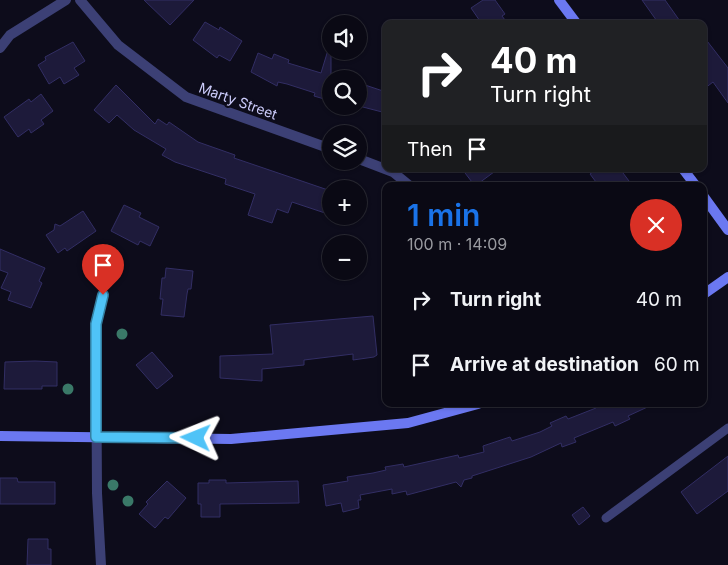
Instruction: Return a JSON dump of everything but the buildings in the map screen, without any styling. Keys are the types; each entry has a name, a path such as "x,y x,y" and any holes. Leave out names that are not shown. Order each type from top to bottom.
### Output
{"street":[{"path":"0,48 10,35 66,0"},
{"name":"Marty Street","path":"80,0 118,45 186,97 322,146"},
{"path":"559,0 574,20"},
{"path":"367,162 382,168"},
{"path":"393,172 405,182"},
{"path":"685,172 693,182"},
{"path":"707,201 728,230"},
{"path":"707,292 728,277"},
{"path":"101,565 98,548 96,324 103,295"},
{"path":"0,436 231,439 408,423 467,407"}],"lane":[{"path":"606,518 728,428"}],"route":[{"path":"103,295 96,324 96,437 196,438"}]}
